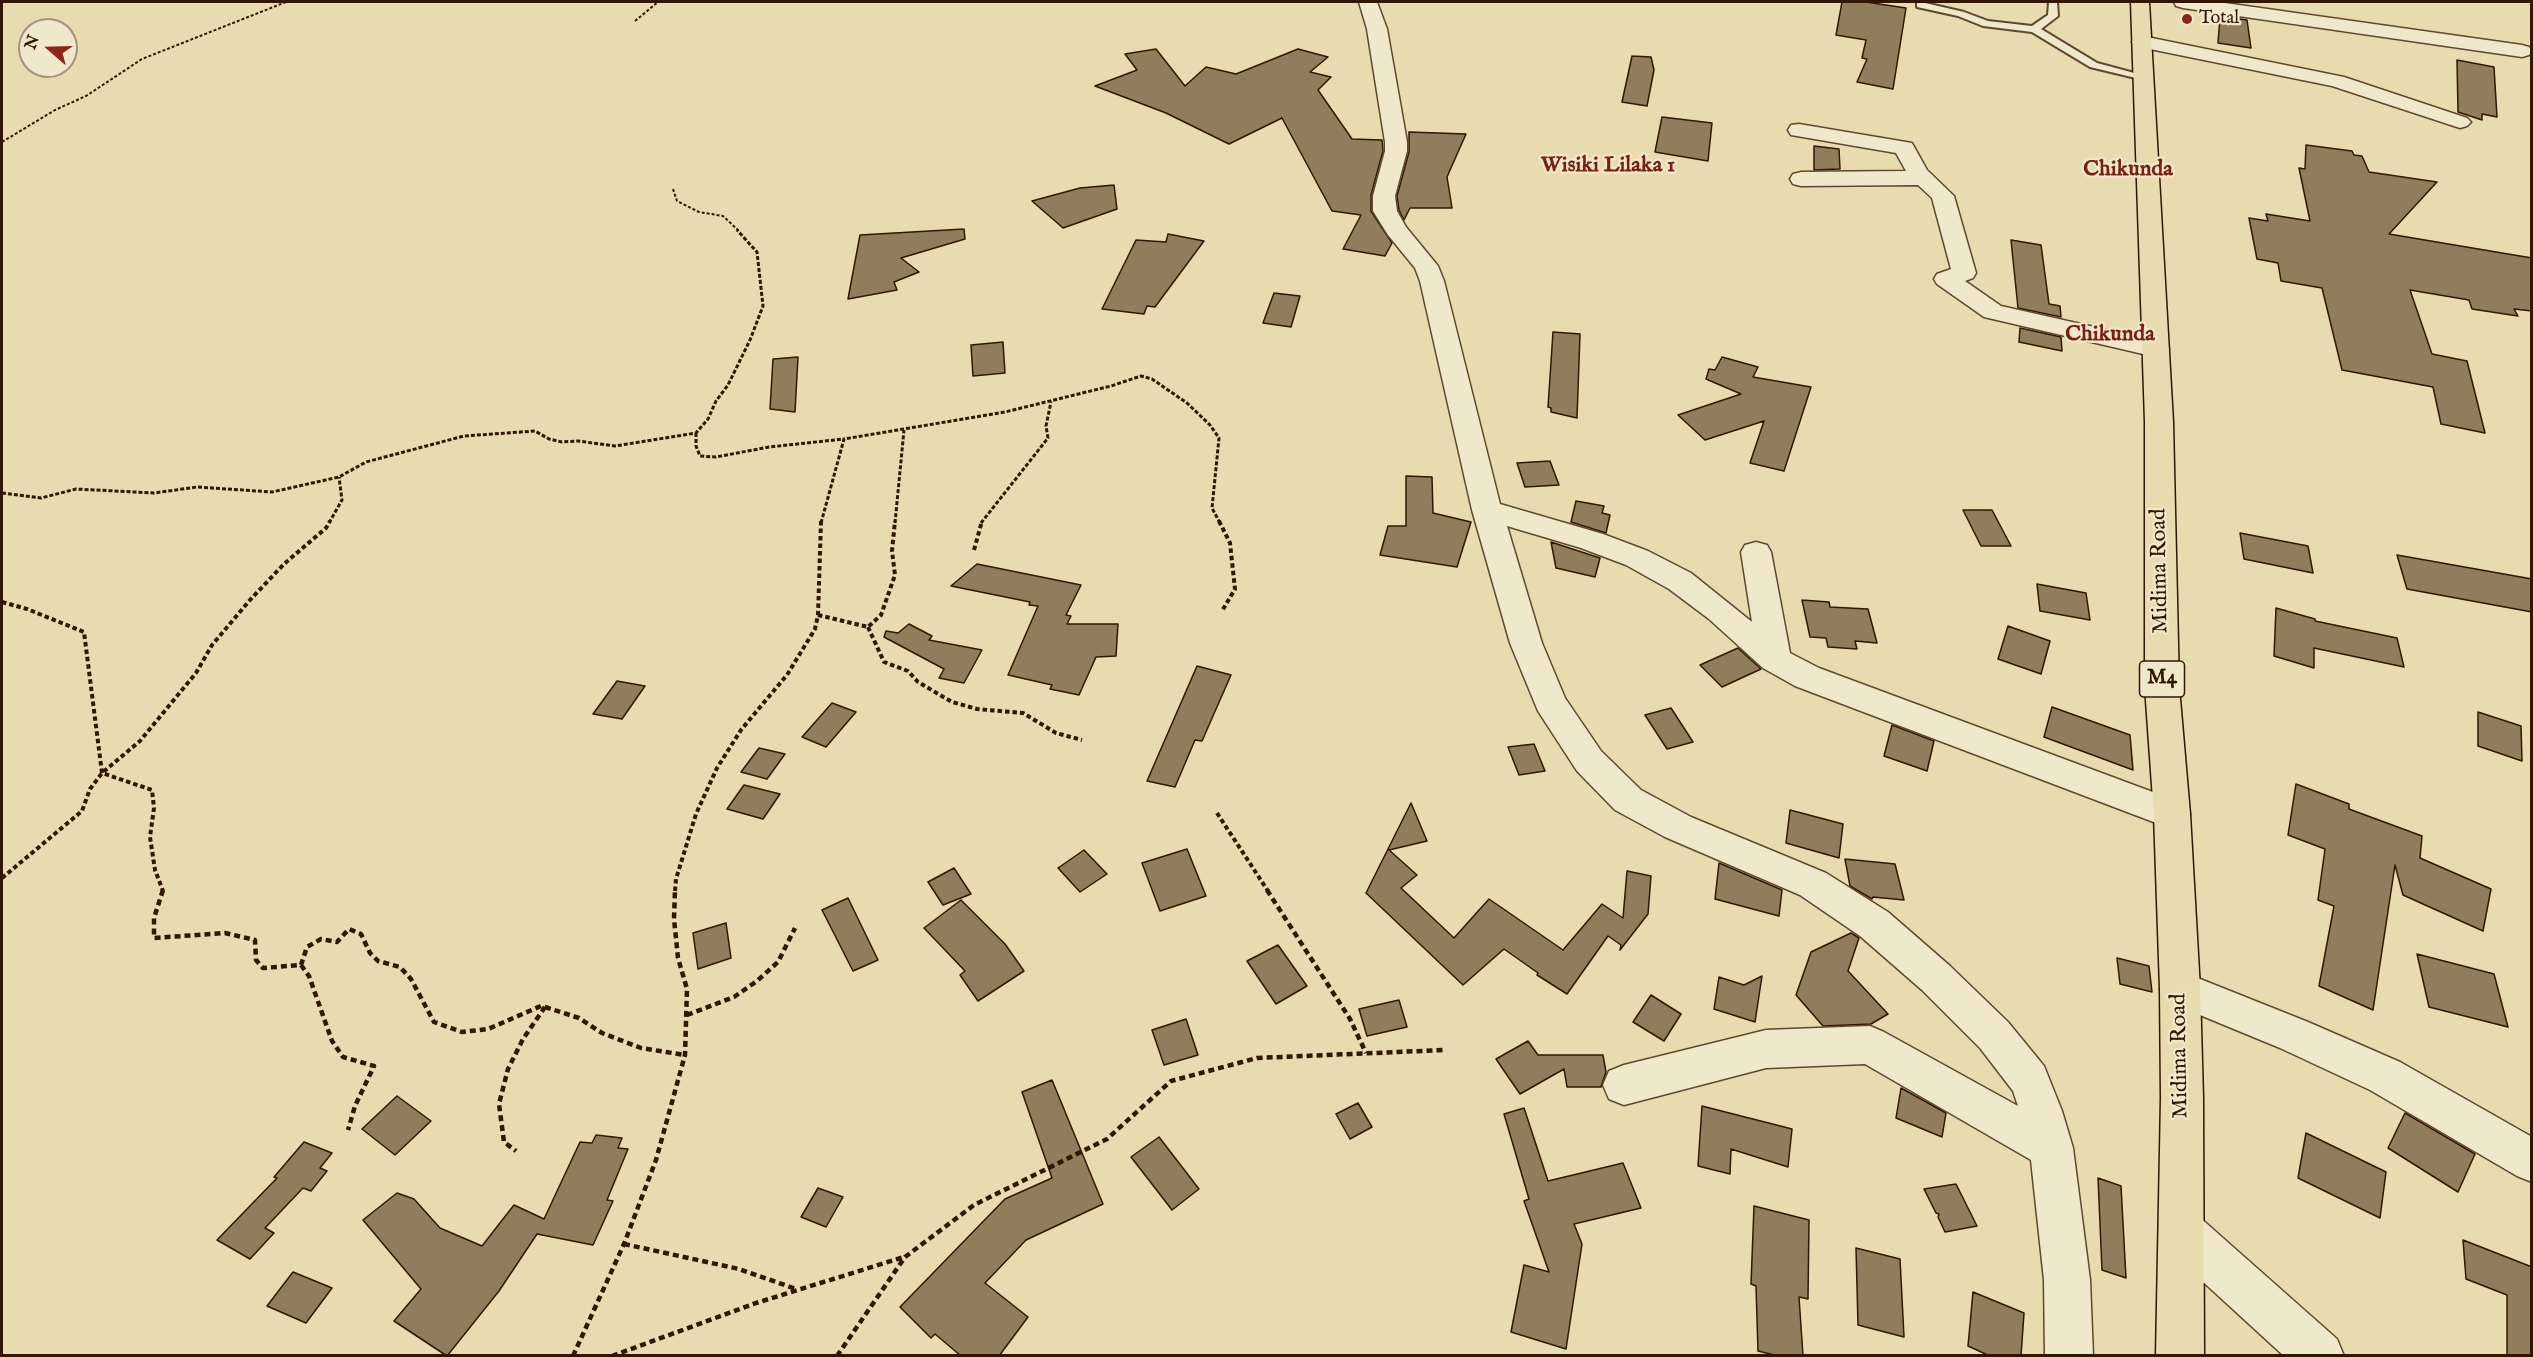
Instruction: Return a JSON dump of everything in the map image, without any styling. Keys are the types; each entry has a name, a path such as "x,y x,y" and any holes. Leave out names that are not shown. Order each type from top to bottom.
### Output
{"main road":[{"name":"Midima Road","path":"2140,2 2159,422 2162,687 2172,814 2180,989 2180,1356"}],"street":[{"path":"1368,2 1377,29 1396,142 1396,151 1384,196 1385,211 1396,230 1426,266 1432,281 1487,510 1527,643 1550,702 1589,761 1628,800 1678,827 1813,884 1874,924 1936,978 1994,1035 2028,1080 2041,1111 2051,1148 2067,1280 2069,1356"},
{"path":"2183,2 2522,51"},
{"path":"2142,42 2337,81 2460,122"},
{"path":"1799,130 1904,148 1919,174 1943,196 1964,273 1946,279 1994,312 2156,349"},
{"path":"1801,179 1921,178 1919,174"},
{"path":"1487,510 1592,541 1645,562 1680,581 1720,611 1775,660 1807,677 2172,814"},
{"path":"1756,552 1775,660"},
{"path":"2180,989 2294,1035 2385,1076 2532,1161"},
{"path":"1624,1085 1766,1049 1870,1045 2051,1148"},
{"path":"2181,1231 2320,1356"}],"lane":[{"path":"1921,2 1920,5 1961,14 1986,24 2034,29 2094,65 2144,77"},
{"path":"2034,29 2053,16 2053,2"}],"path":[{"path":"2,142 86,96 142,59 286,2"},
{"path":"635,21 658,2"},
{"path":"2,493 41,498 76,489 154,493 197,487 272,492 339,477 366,462 396,456 416,447 464,436 535,430 549,439 562,442 578,441 615,446 696,433 708,419 728,385 750,340 763,306 762,287 757,252 751,243 723,216 699,212 677,201 673,189"},
{"path":"696,433 696,446 700,456 716,458 769,447 904,430 1051,402 1141,376 1164,386 1187,403 1210,425 1219,438 1212,508 1230,543 1235,589 1222,611"},
{"path":"974,550 981,522 1048,438 1046,426 1051,402"},
{"path":"868,627 881,615 894,581 892,551 904,430"},
{"path":"573,1356 624,1244 656,1160 685,1054 687,989 678,958 674,919 676,879 696,814 717,768 741,729 787,675 815,629 818,615 821,516 844,439"},
{"path":"2,878 82,811 90,789 102,773 140,741 196,673 212,645 250,600 284,564 326,528 342,500 339,477"},
{"path":"2,602 27,609 84,632 102,773"},
{"path":"818,615 868,627"},
{"path":"868,627 884,662 908,671 918,682 952,702 977,709 1023,713 1056,733 1082,740"},
{"path":"102,773 152,790 154,808 150,837 155,870 163,891 154,918 154,938 225,933 255,940 256,960 263,968 301,965"},
{"path":"1217,813 1350,1019 1366,1053"},
{"path":"687,1014 734,997 757,981 778,962 795,928"},
{"path":"301,965 307,948 321,939 337,942 349,929 361,934 370,953 378,961 400,967 411,979 434,1022 462,1032 488,1029 541,1006 579,1018 602,1033 641,1048 685,1054"},
{"path":"301,965 309,976 333,1041 343,1057 374,1066 355,1106 348,1130"},
{"path":"516,1151 504,1142 499,1104 508,1069 523,1039 545,1007"},
{"path":"837,1356 904,1257 974,1205 1107,1139 1171,1081 1257,1058 1444,1050"},
{"path":"624,1244 739,1269 796,1289"},
{"path":"612,1356 796,1289 904,1257"}],"building":[{"path":"1842,2 1866,2 1906,8 1893,89 1857,82 1867,59 1862,58 1866,40 1836,35"},
{"path":"2220,16 2247,20 2251,48 2218,43"},
{"path":"1156,49 1185,86 1206,67 1236,74 1298,49 1328,57 1310,72 1331,77 1318,90 1352,139 1382,140 1383,151 1371,195 1371,211 1392,243 1385,256 1343,249 1361,215 1332,211 1282,118 1229,144 1166,113 1095,86 1137,70 1125,54"},
{"path":"1632,56 1651,57 1654,70 1647,106 1622,102"},
{"path":"2457,60 2494,67 2497,117 2482,114 2482,120 2458,112"},
{"path":"1662,117 1712,123 1708,161 1655,152"},
{"path":"1409,132 1466,134 1447,177 1452,208 1410,208 1404,220 1399,210 1397,196 1409,152"},
{"path":"2306,145 2352,151 2354,155 2362,156 2369,172 2437,182 2389,234 2532,258 2532,311 2514,309 2518,316 2472,309 2469,300 2410,290 2432,354 2467,361 2485,433 2441,424 2433,387 2342,370 2322,288 2281,281 2278,263 2257,259 2249,218 2268,221 2266,214 2310,221 2299,168 2305,169"},
{"path":"1814,146 1839,149 1840,169 1814,170"},
{"path":"1114,185 1117,209 1063,228 1032,201 1080,188"},
{"path":"964,229 965,239 901,258 919,272 894,282 897,290 848,299 860,235"},
{"path":"1168,234 1204,241 1155,307 1147,306 1144,314 1102,309 1136,240 1166,242"},
{"path":"2011,240 2041,245 2049,304 2060,306 2061,317 2018,308"},
{"path":"1274,293 1300,296 1291,327 1263,323"},
{"path":"2020,328 2061,337 2062,351 2019,342"},
{"path":"1553,332 1580,334 1577,418 1551,412 1551,408 1548,407"},
{"path":"1003,342 1005,373 973,376 971,345"},
{"path":"798,357 795,412 770,409 773,359"},
{"path":"1722,357 1758,367 1753,377 1811,387 1784,471 1750,463 1764,421 1705,440 1678,415 1741,394 1706,379 1709,369 1715,370"},
{"path":"1550,461 1559,485 1525,487 1517,463"},
{"path":"1406,476 1432,477 1433,513 1471,522 1457,567 1380,555 1388,526 1406,526"},
{"path":"1576,501 1604,506 1602,513 1610,515 1606,533 1571,522"},
{"path":"1963,510 1992,510 2011,546 1981,546"},
{"path":"2240,533 2308,546 2313,573 2244,559"},
{"path":"1551,542 1600,558 1595,577 1556,568"},
{"path":"2397,555 2532,579 2532,612 2407,589"},
{"path":"977,564 1081,585 1066,615 1071,616 1067,624 1118,624 1116,656 1096,657 1079,695 1050,689 1052,685 1008,675 1038,606 1029,605 1030,602 951,586"},
{"path":"2037,584 2086,593 2090,620 2040,611"},
{"path":"1802,600 1829,602 1830,607 1868,609 1877,643 1855,641 1857,649 1828,647 1826,638 1810,637"},
{"path":"2276,608 2315,619 2315,621 2397,638 2404,667 2314,648 2314,668 2274,656"},
{"path":"909,624 932,636 929,640 982,650 964,683 939,678 944,669 884,637 886,631 898,633"},
{"path":"2008,626 2050,641 2041,674 1998,659"},
{"path":"1738,648 1761,669 1722,687 1700,665"},
{"path":"1197,666 1231,675 1202,741 1195,740 1175,787 1147,781"},
{"path":"617,681 645,686 622,719 593,714"},
{"path":"832,703 856,712 826,747 802,737"},
{"path":"2052,707 2130,735 2133,770 2044,737"},
{"path":"1671,708 1693,742 1667,749 1645,715"},
{"path":"2478,712 2521,726 2522,761 2478,746"},
{"path":"1892,725 1934,741 1927,771 1884,756"},
{"path":"1534,744 1545,771 1519,775 1508,747"},
{"path":"759,748 785,754 767,779 741,772"},
{"path":"2296,784 2349,804 2349,809 2422,836 2420,858 2491,889 2483,931 2403,895 2395,865 2373,1010 2319,986 2334,906 2318,900 2325,849 2288,835"},
{"path":"744,785 780,794 763,819 727,809"},
{"path":"1411,803 1427,841 1389,850 1417,875 1401,888 1454,938 1489,899 1563,950 1602,904 1623,918 1627,871 1651,876 1648,914 1620,950 1621,945 1608,936 1567,994 1537,975 1538,973 1504,949 1463,985 1366,893"},
{"path":"1790,810 1843,824 1839,858 1786,843"},
{"path":"1187,849 1206,896 1160,911 1142,863"},
{"path":"1084,850 1107,874 1080,892 1058,868"},
{"path":"1845,859 1895,864 1904,900 1873,897 1872,899 1850,886"},
{"path":"1719,863 1782,890 1779,916 1715,899"},
{"path":"954,868 971,894 943,905 928,882"},
{"path":"848,898 878,960 853,971 822,910"},
{"path":"961,900 1005,944 1024,971 978,1001 960,975 965,971 924,928"},
{"path":"726,923 731,958 698,969 693,933"},
{"path":"1851,933 1859,938 1848,971 1888,1014 1871,1024 1823,1026 1796,995 1811,952"},
{"path":"1278,945 1307,986 1276,1004 1247,961"},
{"path":"2417,954 2494,974 2508,1027 2429,1007"},
{"path":"2117,958 2149,966 2152,992 2120,984"},
{"path":"1762,976 1755,1022 1714,1009 1719,977 1744,985"},
{"path":"1651,995 1681,1014 1664,1041 1633,1022"},
{"path":"1399,1000 1407,1027 1367,1036 1359,1009"},
{"path":"1186,1019 1198,1055 1164,1065 1152,1030"},
{"path":"1528,1041 1538,1055 1603,1055 1606,1072 1601,1087 1567,1087 1564,1069 1520,1094 1496,1059"},
{"path":"1052,1080 1103,1204 1026,1240 985,1283 1028,1317 999,1356 961,1356 935,1334 931,1338 900,1307 1005,1199 1052,1178 1022,1092"},
{"path":"1901,1088 1946,1113 1942,1137 1896,1118"},
{"path":"397,1096 431,1121 395,1155 362,1129"},
{"path":"1358,1103 1372,1127 1350,1139 1336,1114"},
{"path":"1702,1106 1792,1129 1788,1167 1731,1149 1730,1174 1698,1166"},
{"path":"1524,1108 1548,1181 1623,1163 1641,1208 1574,1224 1582,1244 1566,1349 1511,1332 1524,1265 1549,1272 1524,1201 1529,1199 1504,1114"},
{"path":"2405,1113 2475,1154 2458,1192 2388,1148"},
{"path":"2306,1133 2386,1172 2380,1218 2298,1178"},
{"path":"596,1135 622,1138 618,1148 628,1149 607,1200 613,1201 593,1245 537,1234 499,1291 447,1356 394,1321 421,1289 363,1220 397,1193 414,1199 440,1228 482,1246 514,1205 544,1219 580,1142 592,1143"},
{"path":"1159,1137 1199,1189 1172,1210 1131,1157"},
{"path":"304,1142 332,1153 320,1168 327,1171 311,1191 303,1188 265,1228 274,1233 250,1259 217,1240 277,1178 274,1177"},
{"path":"2098,1178 2121,1186 2126,1278 2102,1270"},
{"path":"1956,1184 1977,1226 1945,1232 1938,1217 1939,1214 1936,1213 1924,1189"},
{"path":"818,1188 843,1197 826,1227 801,1217"},
{"path":"1754,1206 1809,1220 1808,1299 1799,1297 1803,1356 1778,1356 1758,1351 1756,1286 1751,1284"},
{"path":"2463,1240 2532,1267 2532,1356 2507,1356 2507,1295 2466,1279"},
{"path":"1856,1248 1900,1259 1904,1337 1858,1325"},
{"path":"293,1272 332,1288 306,1323 267,1306"},
{"path":"1973,1292 2024,1313 2021,1356 1990,1356 1968,1346"}],"place":[{"name":"Total","path":"2187,19"}],"district":[{"name":"Wisiki Lilaka 1","path":"1608,166"},
{"name":"Chikunda","path":"2128,170"},
{"name":"Chikunda","path":"2110,335"}]}
